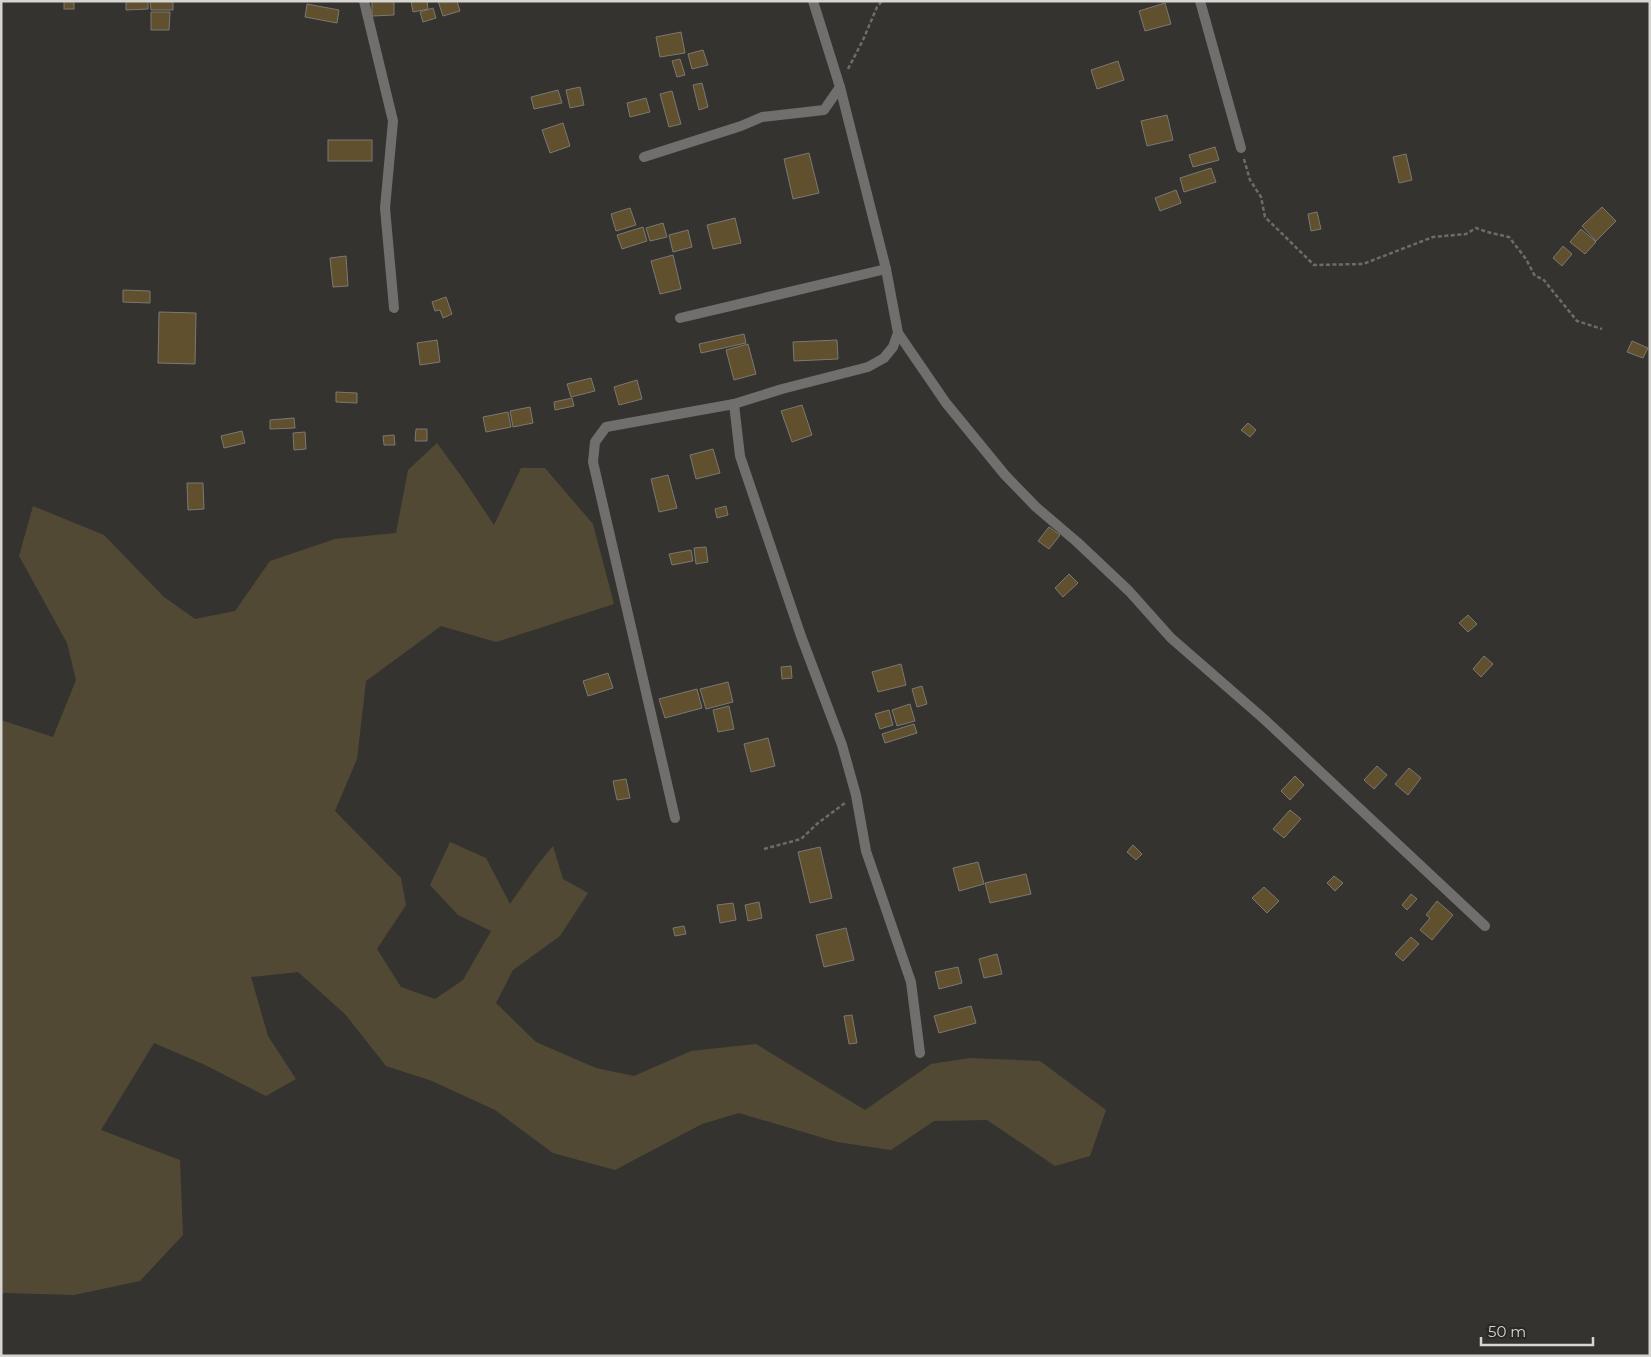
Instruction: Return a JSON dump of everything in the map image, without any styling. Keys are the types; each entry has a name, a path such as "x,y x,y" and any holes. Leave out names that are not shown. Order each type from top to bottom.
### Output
{"street":[{"path":"364,1 394,121 385,208 394,308"},
{"path":"813,1 840,87 886,269 898,333 946,403 1005,475 1036,507 1077,542 1129,591 1171,638 1264,719 1486,926"},
{"path":"1200,1 1241,148"},
{"path":"644,156 741,126 762,117 824,110 840,87"},
{"path":"680,318 886,269"},
{"path":"675,818 593,462 595,442 606,427 734,404 782,389 868,367 884,358 893,347 898,333"},
{"path":"734,404 740,456 801,636 842,745 856,795 866,851 911,982 920,1053"}],"path":[{"path":"840,87 882,1"},
{"path":"1241,148 1250,180 1261,197 1265,217 1314,264 1363,264 1433,236 1466,234 1476,228 1509,236 1526,259 1535,276 1543,279 1576,320 1602,328"},
{"path":"764,849 801,839 818,823 856,795"}],"shaded area":[{"path":"437,443 494,525 521,468 545,468 593,524 614,604 496,642 441,626 366,681 357,759 335,811 401,878 406,905 377,949 401,987 435,999 463,980 491,931 458,915 430,885 450,842 486,858 510,904 553,846 563,879 588,893 560,936 513,970 496,1003 536,1042 596,1068 634,1076 691,1051 756,1044 865,1110 931,1064 970,1058 1040,1061 1106,1110 1090,1156 1055,1166 987,1120 934,1121 891,1150 837,1142 739,1113 702,1124 615,1170 553,1153 495,1110 432,1081 386,1066 345,1014 298,972 251,977 268,1036 296,1079 266,1096 203,1064 154,1043 101,1130 180,1160 183,1235 140,1281 74,1295 4,1293 1,1295 1,720 53,737 76,680 67,643 19,556 33,506 104,535 164,597 195,619 235,611 270,561 335,539 396,533 408,470"}],"building":[{"path":"64,1 74,1 74,9 64,9"},
{"path":"126,1 148,1 148,9 126,10"},
{"path":"150,1 173,1 173,10 151,10"},
{"path":"372,1 394,1 394,15 372,16"},
{"path":"411,1 427,1 428,9 413,12"},
{"path":"438,1 457,1 460,11 443,16"},
{"path":"1165,3 1171,24 1145,31 1139,11"},
{"path":"307,4 339,10 337,23 305,17"},
{"path":"433,8 436,18 423,22 420,12"},
{"path":"151,12 170,12 169,30 151,30"},
{"path":"681,32 685,53 660,57 656,37"},
{"path":"703,50 708,65 692,69 688,54"},
{"path":"680,59 685,75 677,77 672,61"},
{"path":"1118,61 1124,80 1097,89 1091,70"},
{"path":"702,83 708,107 699,110 693,85"},
{"path":"580,87 584,105 570,108 566,90"},
{"path":"558,90 562,103 534,109 531,97"},
{"path":"672,91 681,124 669,127 660,94"},
{"path":"646,98 650,112 630,117 627,103"},
{"path":"1167,115 1173,140 1147,146 1141,121"},
{"path":"563,123 570,146 550,153 542,130"},
{"path":"328,140 372,140 372,161 328,161"},
{"path":"1215,147 1219,160 1193,167 1189,155"},
{"path":"809,153 819,193 793,199 784,159"},
{"path":"1406,154 1412,180 1399,183 1393,157"},
{"path":"1211,168 1216,182 1184,192 1180,178"},
{"path":"1176,190 1181,203 1160,211 1155,198"},
{"path":"1602,207 1616,221 1596,241 1582,226"},
{"path":"630,208 636,225 616,231 611,214"},
{"path":"1317,212 1321,229 1311,231 1308,214"},
{"path":"735,218 741,243 713,249 707,225"},
{"path":"663,223 667,237 650,241 646,228"},
{"path":"643,227 647,241 622,249 617,235"},
{"path":"1581,229 1596,242 1585,254 1570,242"},
{"path":"688,230 692,247 673,252 669,235"},
{"path":"1563,246 1572,254 1562,266 1553,258"},
{"path":"673,255 681,289 660,294 651,261"},
{"path":"346,256 348,286 333,287 330,258"},
{"path":"123,290 150,291 150,303 123,302"},
{"path":"446,297 452,314 443,318 440,310 435,311 432,302"},
{"path":"159,312 196,313 195,364 158,363"},
{"path":"744,334 746,343 701,353 699,344"},
{"path":"437,340 440,362 420,365 417,343"},
{"path":"837,340 838,359 794,361 793,342"},
{"path":"1632,341 1648,348 1643,358 1627,352"},
{"path":"748,344 756,374 734,380 726,350"},
{"path":"591,378 595,391 571,397 567,384"},
{"path":"637,380 642,399 619,405 614,387"},
{"path":"336,392 357,393 357,403 336,402"},
{"path":"572,398 574,406 555,410 554,402"},
{"path":"802,405 812,435 792,442 781,411"},
{"path":"530,407 533,423 513,427 510,411"},
{"path":"508,412 511,427 486,432 483,417"},
{"path":"294,418 295,428 270,429 270,420"},
{"path":"1248,423 1256,430 1250,437 1241,430"},
{"path":"416,429 427,429 427,441 415,441"},
{"path":"242,431 245,443 224,448 221,436"},
{"path":"305,432 306,449 294,450 293,433"},
{"path":"394,435 395,445 384,445 383,436"},
{"path":"713,449 720,473 696,479 690,455"},
{"path":"668,475 677,508 659,512 651,479"},
{"path":"187,483 203,483 204,509 188,510"},
{"path":"726,506 728,515 717,518 715,509"},
{"path":"1049,527 1060,535 1049,549 1038,541"},
{"path":"706,547 708,562 696,564 694,548"},
{"path":"691,550 693,561 672,565 669,554"},
{"path":"1069,574 1078,583 1063,597 1055,588"},
{"path":"1468,615 1477,624 1468,632 1459,623"},
{"path":"1484,656 1493,664 1481,677 1473,669"},
{"path":"901,664 906,685 878,692 872,672"},
{"path":"791,666 792,678 782,679 781,667"},
{"path":"608,673 613,688 588,696 583,681"},
{"path":"728,682 733,702 706,709 700,689"},
{"path":"922,686 927,704 917,707 912,689"},
{"path":"697,689 702,708 665,718 659,699"},
{"path":"910,704 915,721 897,726 892,710"},
{"path":"729,706 734,729 718,732 713,710"},
{"path":"889,710 893,725 880,729 875,714"},
{"path":"914,724 917,733 885,743 882,734"},
{"path":"768,738 775,766 751,772 744,744"},
{"path":"1377,766 1387,775 1374,789 1364,780"},
{"path":"1409,768 1421,778 1408,795 1395,784"},
{"path":"1295,776 1304,785 1290,800 1281,791"},
{"path":"626,779 630,798 617,800 613,781"},
{"path":"1290,810 1301,819 1284,838 1273,829"},
{"path":"1133,845 1142,854 1136,860 1127,852"},
{"path":"820,847 832,898 810,903 798,852"},
{"path":"978,862 984,884 959,891 953,868"},
{"path":"1026,874 1031,894 990,903 985,883"},
{"path":"1334,876 1343,883 1335,891 1327,883"},
{"path":"1264,887 1279,901 1267,913 1252,898"},
{"path":"1411,894 1417,899 1407,910 1402,905"},
{"path":"1437,901 1453,915 1432,940 1420,930 1430,918 1426,915"},
{"path":"759,902 762,918 748,921 745,905"},
{"path":"733,903 736,920 720,923 717,905"},
{"path":"684,926 686,934 675,936 673,928"},
{"path":"846,928 854,960 824,967 816,935"},
{"path":"1411,937 1419,944 1403,961 1395,954"},
{"path":"997,954 1002,974 984,978 979,959"},
{"path":"958,967 962,983 939,989 935,972"},
{"path":"971,1006 976,1023 939,1033 934,1016"},
{"path":"852,1015 857,1043 849,1044 844,1016"}]}
